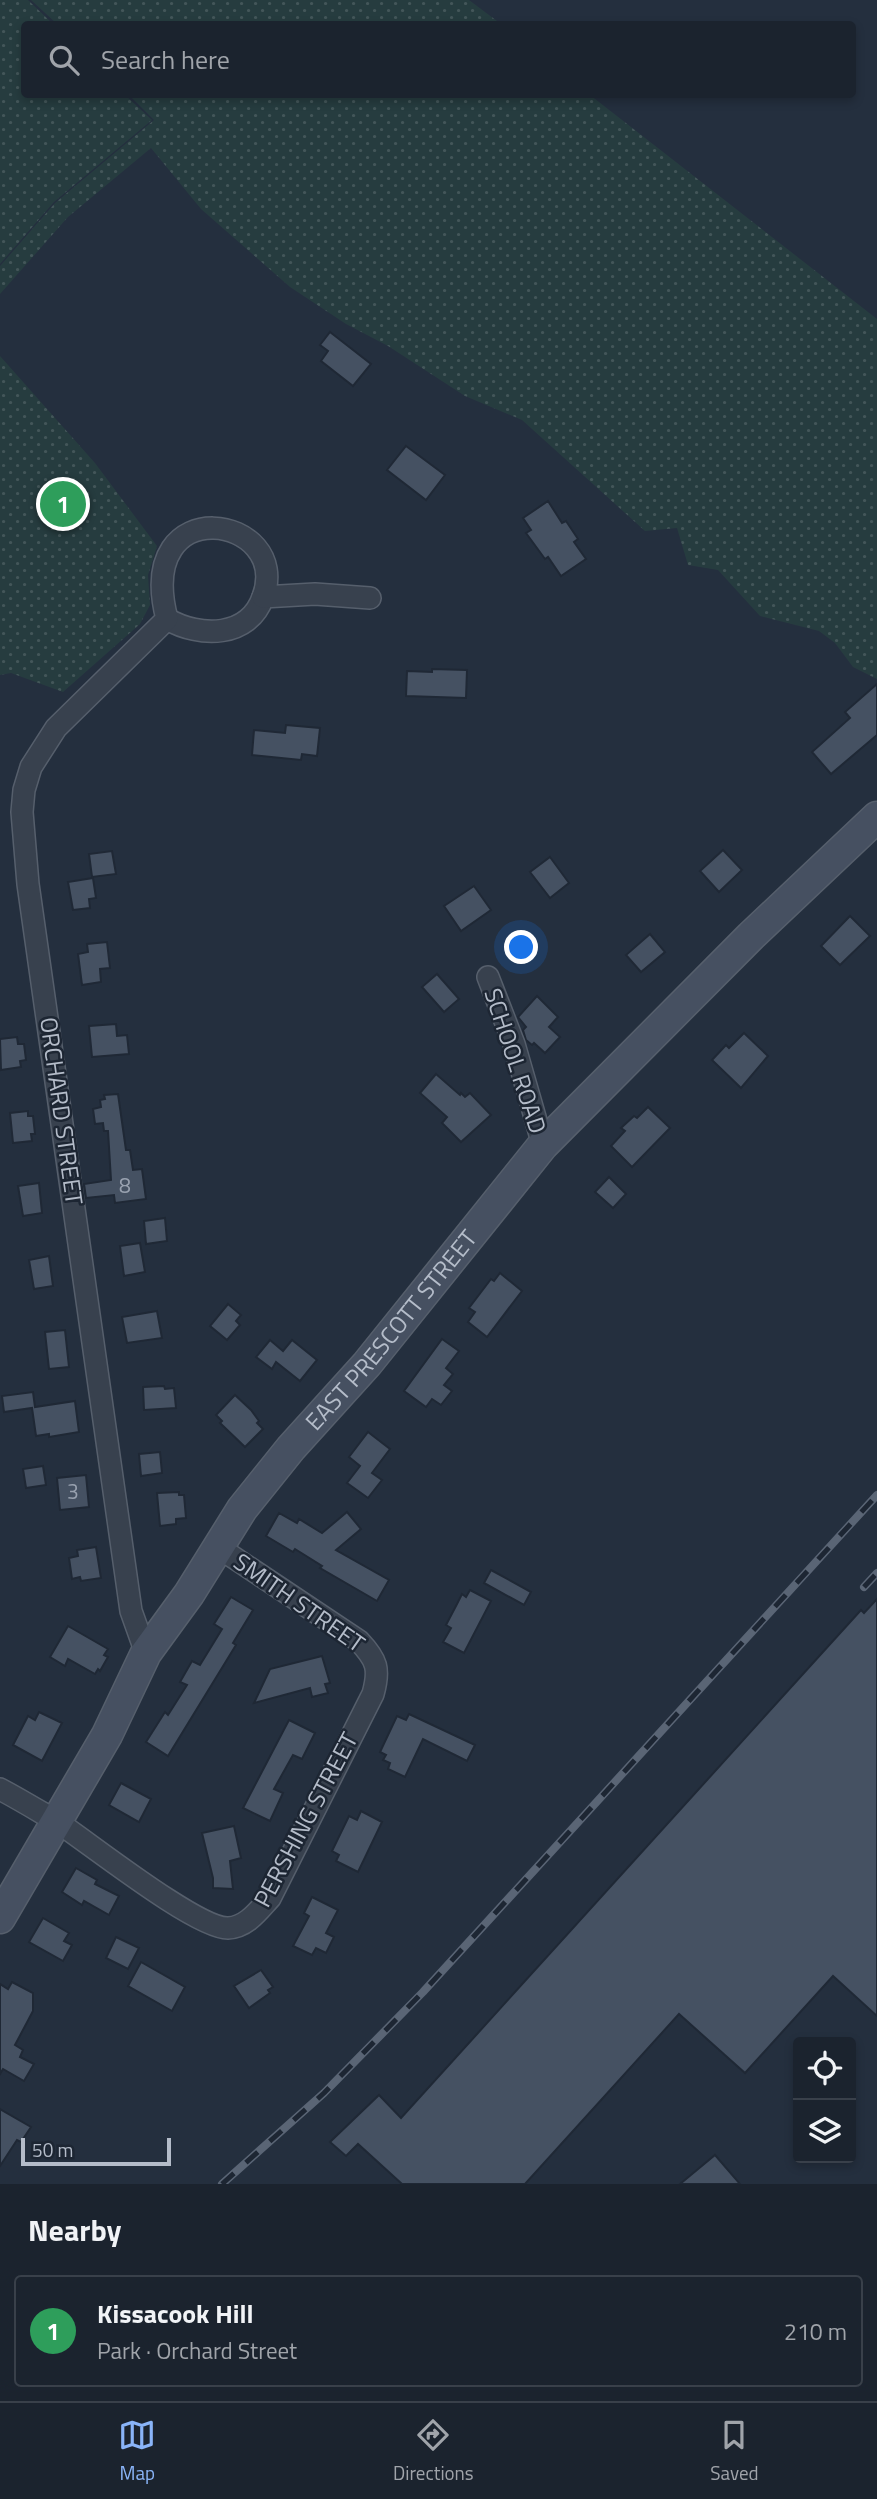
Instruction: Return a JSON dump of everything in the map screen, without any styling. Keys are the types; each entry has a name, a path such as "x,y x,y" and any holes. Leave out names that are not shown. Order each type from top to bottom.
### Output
{"main road":[{"name":"EAST PRESCOTT STREET","path":"0,1917 107,1735 146,1653 189,1594 242,1509 282,1458 367,1364 542,1145 751,936 877,817"}],"street":[{"path":"222,528 242,536 259,550 266,566 266,589 259,608 243,626 218,631 179,626 167,619 161,595 164,563 177,540 198,529 222,528"},
{"path":"263,597 315,594 370,598"},
{"name":"ORCHARD STREET","path":"146,1653 131,1611 28,884 22,812 24,790 31,767 56,728 167,619"},
{"name":"SCHOOL ROAD","path":"488,977 514,1044 542,1145"},
{"name":"SMITH STREET","path":"218,1547 351,1634 372,1654 375,1664"},
{"name":"PERSHING STREET","path":"56,1822 185,1911 224,1928 239,1927 254,1916 270,1898 373,1694 378,1675 375,1664"},
{"path":"0,1789 56,1822"}],"green space":[{"path":"0,0 28,0 50,21 21,21 21,98 128,98 152,120 54,202 0,264"},
{"path":"31,0 469,0 497,21 54,21"},
{"path":"132,98 594,98 877,319 877,679 853,667 835,643 819,631 760,616 718,570 688,565 677,528 645,531 522,420 465,396 290,287 201,209 151,148 68,217 0,294 0,266 55,203 154,120"},
{"path":"0,356 95,463 157,546 148,575 150,605 140,624 63,692 11,673 0,675"}],"building":[{"path":"330,332 371,364 353,386 321,361 328,351 320,345"},
{"path":"406,446 445,475 426,500 387,470"},
{"path":"548,501 562,523 566,521 578,539 574,542 586,559 561,576 526,533 531,530 523,518"},
{"path":"432,669 467,670 466,698 406,696 407,671 432,672"},
{"path":"877,684 877,735 831,774 812,752 850,718 845,712"},
{"path":"286,725 320,728 317,756 302,754 301,760 252,755 254,730 285,733"},
{"path":"723,850 742,870 719,892 700,871"},
{"path":"112,851 116,874 92,877 89,854"},
{"path":"550,857 569,883 550,898 530,872"},
{"path":"93,878 96,898 89,899 90,908 73,910 68,882"},
{"path":"474,886 491,910 461,931 444,906"},
{"path":"850,916 870,936 840,965 821,946"},
{"path":"650,934 665,952 641,972 626,955"},
{"path":"107,942 110,968 100,969 101,982 82,985 78,954 88,952 87,944"},
{"path":"437,974 459,999 444,1012 422,987"},
{"path":"537,996 558,1017 549,1027 560,1037 545,1053 526,1040 523,1030 526,1027 518,1017"},
{"path":"116,1024 117,1036 127,1035 129,1054 92,1057 89,1026"},
{"path":"744,1033 768,1056 741,1088 712,1060 726,1045 729,1048"},
{"path":"17,1037 18,1044 24,1044 26,1060 20,1061 21,1067 1,1070 0,1039"},
{"path":"436,1074 460,1095 461,1093 465,1097 470,1093 491,1115 461,1142 442,1123 447,1117 420,1093"},
{"path":"118,1094 126,1150 130,1150 133,1170 142,1169 146,1199 115,1203 114,1195 86,1198 84,1184 111,1180 108,1131 104,1131 103,1123 95,1124 93,1109 101,1107 100,1100 105,1099 104,1095"},
{"path":"648,1107 670,1128 632,1167 611,1146 625,1131 621,1128"},
{"path":"28,1111 28,1116 33,1116 35,1134 31,1134 32,1141 13,1143 10,1113"},
{"path":"609,1177 626,1194 613,1208 595,1192"},
{"path":"39,1183 42,1213 23,1216 18,1186"},
{"path":"165,1218 167,1241 146,1244 144,1221"},
{"path":"140,1243 145,1272 124,1276 120,1246"},
{"path":"49,1256 53,1286 34,1289 29,1260"},
{"path":"500,1273 522,1291 487,1337 468,1322 475,1312 469,1308 491,1279 494,1281"},
{"path":"228,1304 241,1315 236,1321 240,1325 227,1340 210,1326"},
{"path":"157,1311 162,1338 127,1343 122,1317"},
{"path":"65,1330 69,1367 49,1369 45,1332"},
{"path":"442,1339 459,1351 446,1368 453,1374 444,1385 452,1391 441,1405 432,1399 426,1407 404,1391"},
{"path":"270,1340 283,1351 292,1340 317,1360 300,1381 276,1362 272,1369 256,1357"},
{"path":"164,1386 165,1389 174,1388 176,1408 144,1410 143,1387"},
{"path":"33,1392 35,1407 75,1401 79,1432 49,1437 49,1434 36,1436 32,1408 4,1412 2,1396"},
{"path":"235,1395 251,1410 263,1429 245,1447 220,1423 222,1421 216,1415"},
{"path":"368,1432 390,1449 372,1473 382,1480 368,1498 347,1483 360,1466 349,1457"},
{"path":"160,1452 162,1473 141,1476 139,1454"},
{"path":"43,1466 46,1485 26,1488 23,1469"},
{"path":"86,1475 89,1507 60,1510 57,1478"},
{"path":"179,1492 179,1495 184,1495 186,1518 176,1519 176,1524 160,1526 157,1493"},
{"path":"347,1512 361,1529 336,1550 389,1580 377,1601 320,1568 322,1566 295,1549 293,1552 266,1536 279,1513 297,1523 299,1519 322,1533"},
{"path":"96,1547 101,1578 81,1581 80,1577 72,1579 69,1558 78,1556 77,1550"},
{"path":"491,1570 531,1592 524,1605 484,1583"},
{"path":"470,1590 491,1601 464,1653 443,1642 451,1628 446,1625 462,1594 466,1597"},
{"path":"231,1597 253,1610 233,1643 236,1645 168,1756 146,1742 187,1685 180,1682 192,1661 200,1665 222,1629 214,1624"},
{"path":"877,1599 877,2016 833,1976 745,2073 679,2014 525,2184 402,2184 358,2144 346,2156 330,2142 379,2095 401,2118 861,1610 864,1613"},
{"path":"68,1626 108,1649 104,1655 108,1657 100,1671 98,1669 95,1674 68,1659 65,1666 50,1657"},
{"path":"322,1656 330,1683 325,1684 328,1693 312,1697 310,1688 254,1703 270,1669"},
{"path":"39,1712 62,1723 42,1761 13,1745 28,1716 35,1720"},
{"path":"409,1714 475,1745 467,1761 423,1739 405,1777 388,1769 390,1763 383,1760 386,1755 380,1752 397,1716 406,1720"},
{"path":"289,1720 315,1733 302,1759 293,1755 274,1789 283,1793 270,1821 243,1808"},
{"path":"121,1783 151,1799 139,1822 109,1805"},
{"path":"361,1811 382,1822 358,1872 336,1861 339,1855 332,1851 349,1816 357,1820"},
{"path":"234,1826 241,1858 230,1861 233,1889 213,1888 202,1833"},
{"path":"76,1868 97,1880 95,1884 119,1896 109,1915 84,1901 82,1905 62,1892"},
{"path":"312,1897 338,1910 326,1933 334,1937 326,1953 316,1948 312,1955 293,1946 309,1916 304,1913"},
{"path":"43,1918 69,1933 64,1941 72,1945 63,1961 29,1942"},
{"path":"116,1937 139,1948 128,1969 106,1958"},
{"path":"141,1962 185,1987 172,2011 128,1986"},
{"path":"261,1970 273,1987 268,1990 270,1993 249,2008 234,1986"},
{"path":"12,1982 33,1993 33,2011 15,2045 23,2050 20,2057 34,2064 24,2081 3,2069 0,2074 0,1984 8,1989"},
{"path":"0,2109 31,2127 21,2142 17,2140 0,2166"},
{"path":"715,2155 740,2184 680,2184"}],"railway":[{"path":"222,2184 324,2093 423,1992 877,1495"},
{"path":"864,1587 877,1573"}],"place":[{"name":"Kissacook Hill","path":"63,504"}]}
